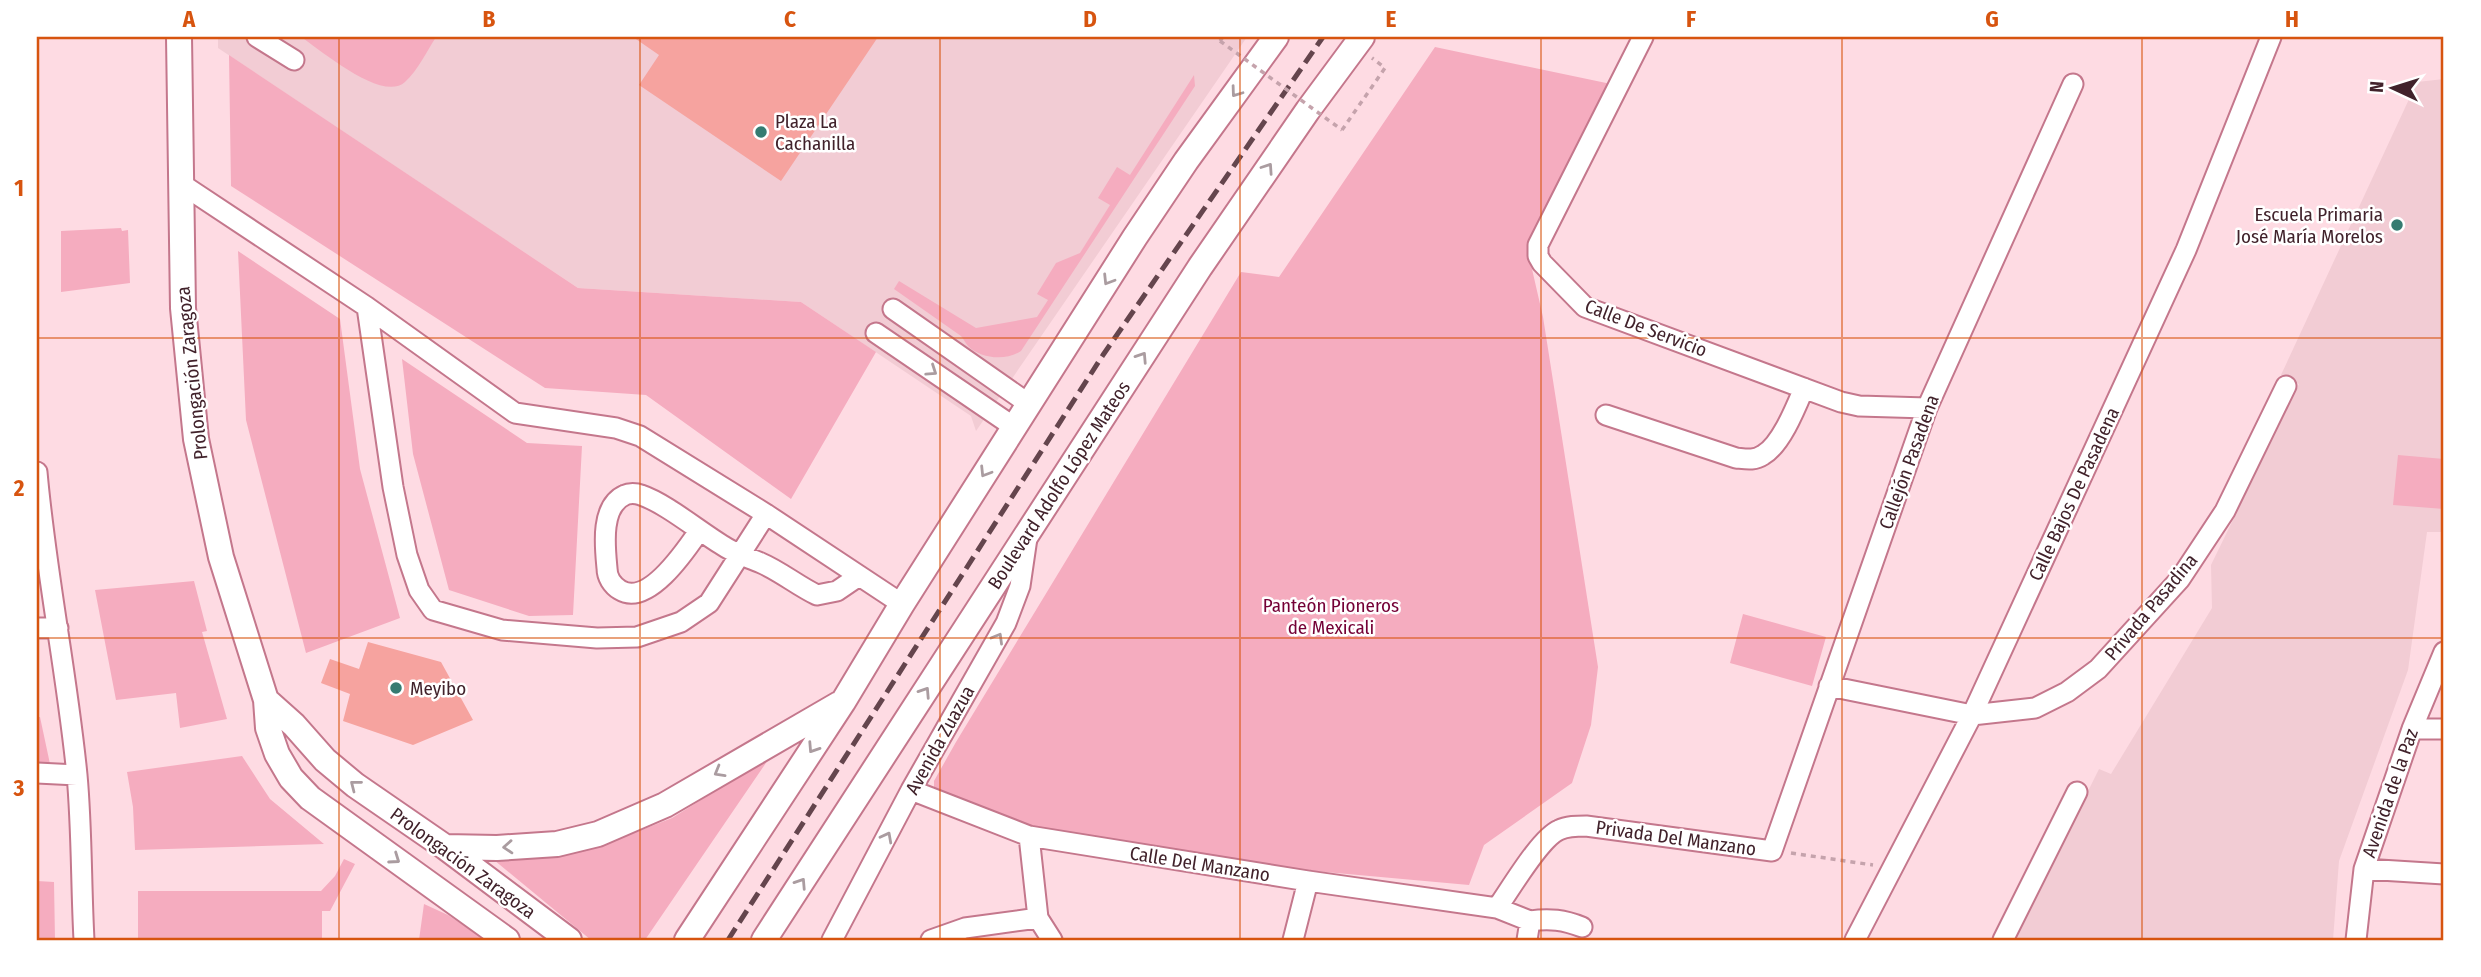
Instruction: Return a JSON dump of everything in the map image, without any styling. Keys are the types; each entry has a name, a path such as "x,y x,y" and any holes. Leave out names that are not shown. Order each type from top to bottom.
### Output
{"main road":[{"name":"Prolongación Zaragoza","path":"179,37 183,308 197,439 221,557 266,700 268,728 277,754 291,778 310,798 500,936"},
{"path":"687,940 843,702 902,604 1149,215 1276,37"},
{"name":"Boulevard Adolfo López Mateos","path":"764,940 1200,267 1308,110 1362,37"},
{"name":"Prolongación Zaragoza","path":"266,700 294,725 325,760 355,785 445,847 569,940"},
{"path":"445,847 496,848 557,844 598,834 665,805 843,702"}],"street":[{"path":"257,37 293,60"},
{"name":"Calle De Servicio","path":"1643,37 1538,245 1538,257 1585,307 1841,402 1859,406 1927,408"},
{"name":"Calle Bajos De Pasadena","path":"1855,940 1972,715 2186,250 2271,37"},
{"name":"Callejón Pasadena","path":"1772,851 1927,408 2073,84"},
{"path":"180,183 367,307 515,412 616,428 640,436 766,514 902,604"},
{"path":"367,307 393,487 407,555 419,590 433,610 502,630 597,638 637,636 681,622 709,603 766,514"},
{"path":"893,309 1029,404"},
{"path":"876,333 1014,427"},
{"name":"Privada Pasadina","path":"1972,715 2035,708 2067,692 2098,669 2180,579 2225,511 2286,386"},
{"path":"1606,415 1736,458 1755,459 1766,454 1780,437 1804,388"},
{"path":"37,472 43,537 77,775 83,940"},
{"path":"699,531 675,565 659,580 641,591 630,594 611,583 607,572 605,532 609,514 616,501 627,494 639,494 699,531 739,556 762,564 817,595 837,591 859,576"},
{"name":"Avenida Zuazua","path":"832,940 911,790 1006,623 1020,586 1028,533"},
{"path":"37,628 58,628"},
{"name":"Avenida de la Paz","path":"2356,940 2364,869 2412,729 2444,652"},
{"path":"1829,686 1972,715"},
{"path":"2412,729 2444,729"},
{"path":"37,773 77,775"},
{"name":"Calle Del Manzano","path":"911,790 1029,836 1497,908 1528,931"},
{"path":"2003,940 2077,792"},
{"name":"Privada Del Manzano","path":"1497,908 1544,841 1556,831 1571,827 1586,826 1772,851"},
{"path":"1029,836 1038,918 1052,940"},
{"path":"2364,869 2444,874"},
{"path":"1293,940 1308,881"},
{"path":"931,940 965,928 1038,918"},
{"path":"1528,931 1547,919 1564,920 1582,927"}],"path":[{"path":"1221,39 1342,130 1385,68"},
{"name":"Privada Del Manzano","path":"1772,851 1893,868"}],"shaded area":[{"path":"218,37 1247,37 976,431 971,416 801,302 578,288 218,48"},
{"path":"2444,79 2444,532 2427,532 2408,670 2339,861 2333,940 2014,940 2099,769 2111,774 2212,608 2211,565 2299,384 2281,375 2417,82"}],"green space":[{"path":"301,37 436,37 410,77 395,87 382,86 367,80"},
{"name":"Panteón Pioneros de Mexicali","path":"1435,47 1611,84 1529,256 1543,317 1598,667 1591,725 1572,783 1484,845 1469,885 1248,865 1032,830 934,793 934,781 956,742 1241,272 1279,277"},
{"path":"229,55 578,288 801,302 876,352 791,499 646,395 545,388 231,186"},
{"path":"1194,75 1195,86 1021,351 1001,357 980,354 968,346 961,336 894,289 899,281 976,328 1037,317 1048,300 1037,294 1056,263 1080,253 1110,205 1098,198 1117,167 1130,175"},
{"path":"121,228 122,231 128,230 130,283 61,292 61,231"},
{"path":"238,251 340,319 360,469 400,618 306,653 246,420"},
{"path":"402,359 527,443 582,446 573,615 529,616 449,590 413,454"},
{"path":"2398,455 2444,459 2444,509 2393,505"},
{"path":"194,581 207,631 202,632 227,719 180,728 176,693 116,700 95,590"},
{"path":"1743,614 1826,637 1812,686 1730,663"},
{"path":"37,717 40,717 50,764 37,764"},
{"path":"242,756 270,799 324,844 135,850 133,807 127,772"},
{"path":"770,757 645,940 591,940 494,860 569,852 621,838 672,818"},
{"path":"344,859 355,864 330,911 322,911 322,940 138,940 138,891 321,891 335,876"},
{"path":"37,881 54,882 55,940 37,940"},
{"path":"424,904 448,915 486,940 419,940"}],"building":[{"name":"Plaza La Cachanilla","path":"633,37 878,37 781,181 639,85 659,55"},
{"name":"Meyibo","path":"368,642 441,662 473,720 413,745 343,721 350,694 321,683 330,659 359,669"}],"railway":[{"path":"728,940 1103,355 1323,37"}],"place":[{"name":"Plaza La Cachanilla","path":"761,132"},
{"name":"Escuela Primaria José María Morelos","path":"2397,225"},
{"name":"Meyibo","path":"396,688"}]}
